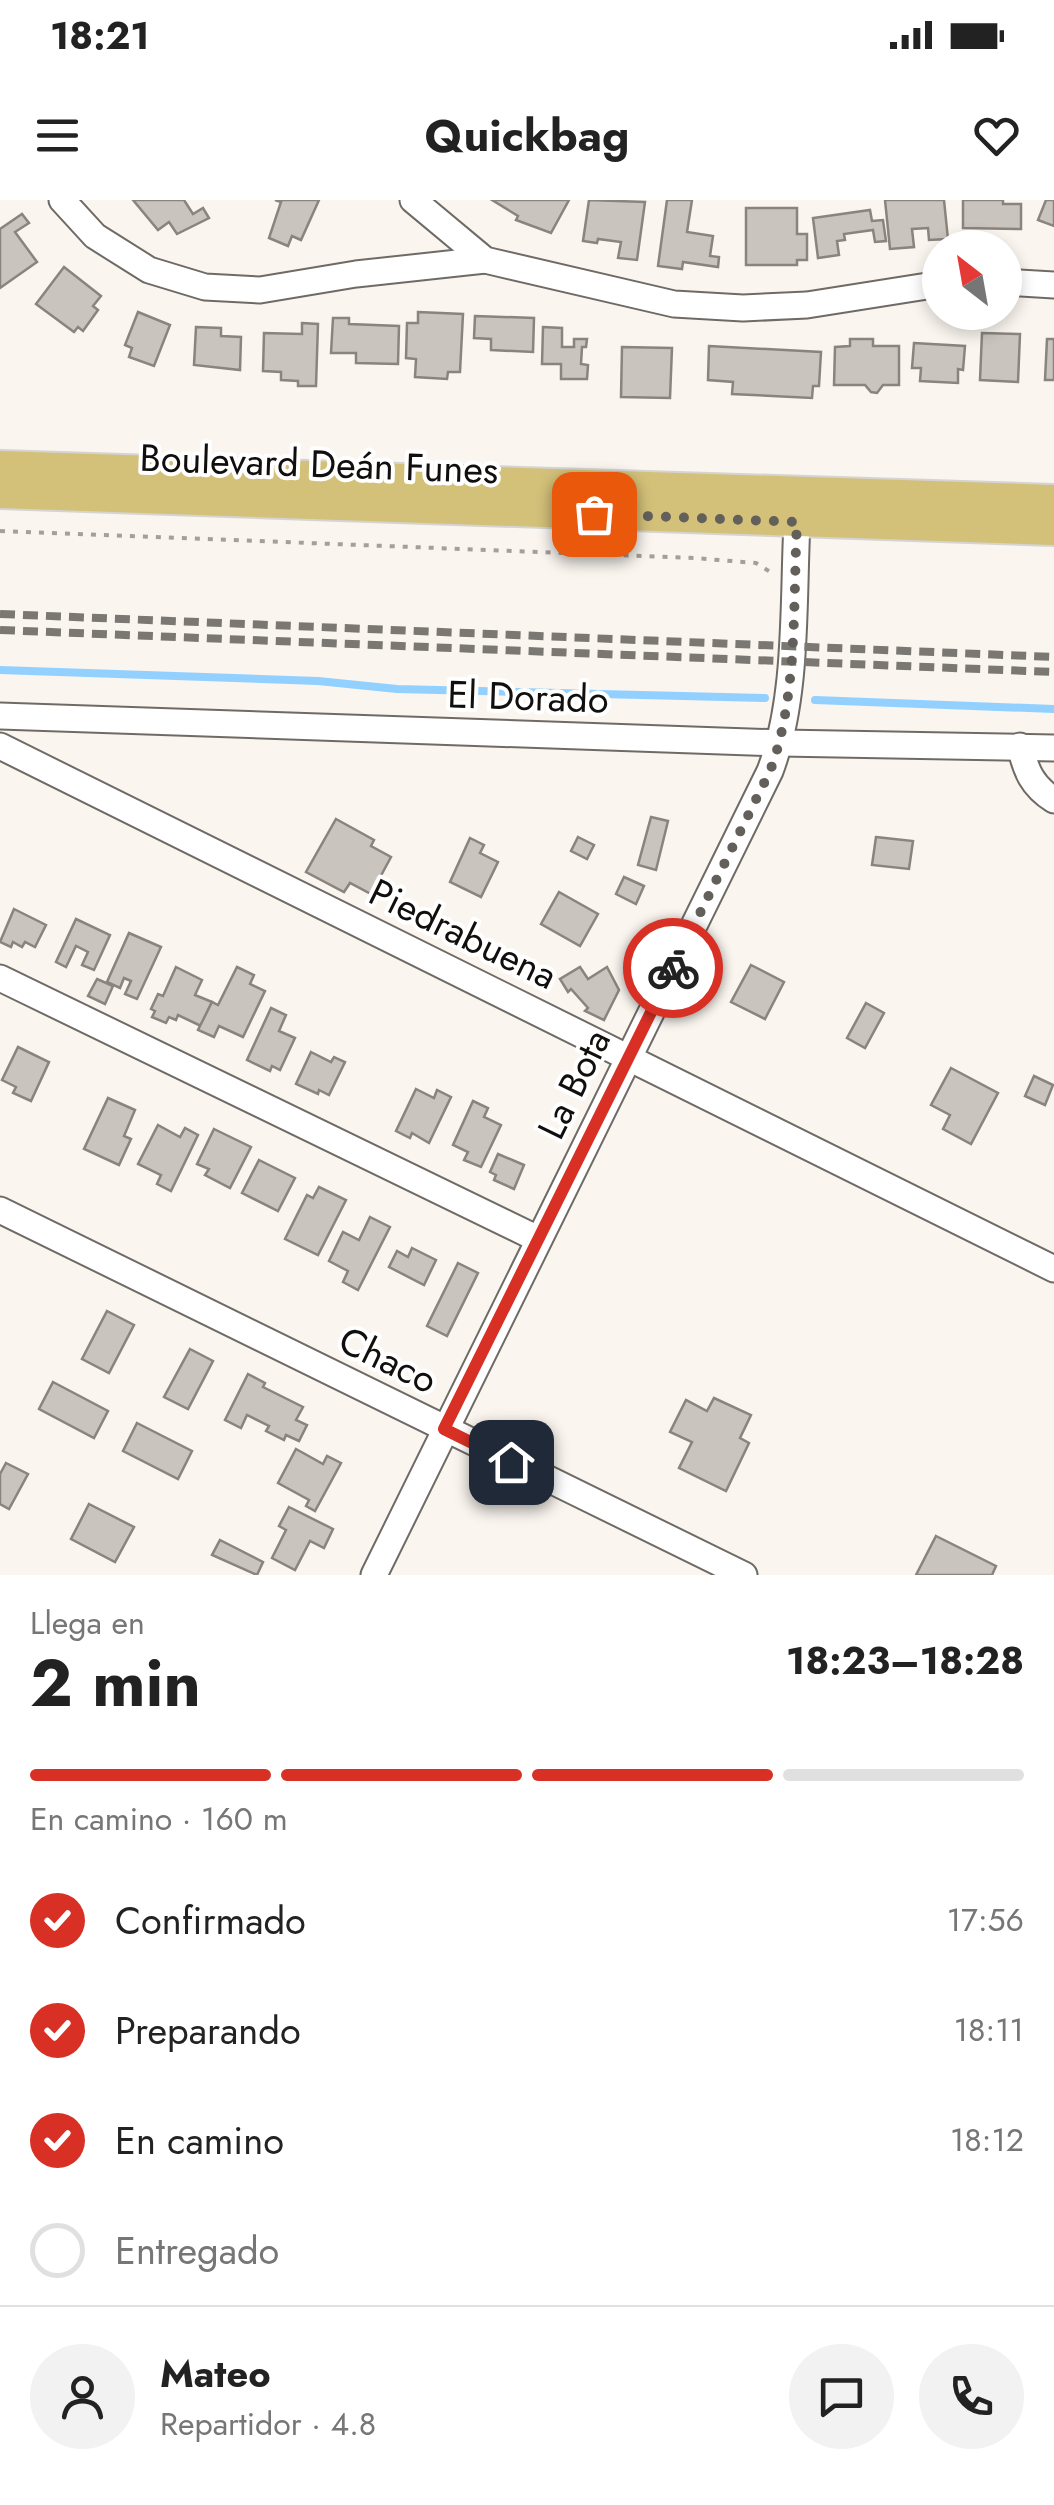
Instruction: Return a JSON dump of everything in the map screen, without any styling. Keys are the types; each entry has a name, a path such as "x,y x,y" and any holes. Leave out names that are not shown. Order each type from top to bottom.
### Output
{"main road":[{"name":"Boulevard Deán Funes","path":"0,467 798,507 1054,530"},
{"name":"Boulevard Deán Funes","path":"0,492 798,507 1054,501"}],"street":[{"path":"62,200 95,236 148,270 205,287 260,290 356,274 485,260 674,304 807,305 922,287"},
{"path":"413,200 485,260"},
{"path":"1022,283 1054,285"},
{"name":"La Bota","path":"374,1575 770,771 781,743 798,507"},
{"name":"El Dorado","path":"0,716 781,743 1054,748"},
{"name":"Piedrabuena","path":"0,746 1054,1269"},
{"path":"1020,746 1026,771 1039,790 1054,800"},
{"path":"0,978 538,1240"},
{"name":"Chaco","path":"0,1210 744,1575"}],"path":[{"path":"0,531 694,558 756,563 793,590"}],"building":[{"path":"133,200 184,200 193,214 203,208 209,218 177,234 169,222 158,230"},
{"path":"275,200 319,200 301,240 292,236 288,246 269,238 281,202"},
{"path":"492,200 569,200 551,233 516,220 518,216"},
{"path":"589,200 645,202 637,260 618,258 621,242 583,241"},
{"path":"667,200 692,200 687,232 713,236 710,256 719,257 718,267 683,262 682,269 658,266"},
{"path":"885,200 944,200 947,230 912,229 914,247 890,249"},
{"path":"963,200 1021,204 1021,229 963,228"},
{"path":"1046,200 1054,200 1054,226 1038,220"},
{"path":"746,208 797,208 797,234 807,234 807,260 797,260 797,265 746,265"},
{"path":"870,210 872,221 883,220 886,241 875,242 873,230 844,234 845,240 837,241 839,255 818,258 813,218"},
{"path":"22,214 29,223 15,232 37,262 0,288 0,229"},
{"path":"64,267 101,296 93,306 98,310 83,331 78,327 74,332 36,304"},
{"path":"138,312 170,325 154,366 129,357 132,348 125,345"},
{"path":"418,312 463,314 460,372 448,372 447,379 415,377 416,359 406,358 407,323 418,323"},
{"path":"475,316 534,318 533,352 491,350 491,339 474,338"},
{"path":"333,318 349,318 349,324 399,326 398,364 356,363 356,353 331,353"},
{"path":"302,323 318,324 316,386 298,386 298,381 281,380 281,372 263,371 264,333 302,334"},
{"path":"196,327 221,328 221,336 241,337 240,370 194,365"},
{"path":"543,327 562,328 562,347 574,347 574,339 587,339 581,364 588,365 587,379 561,379 561,364 542,364"},
{"path":"982,333 1020,334 1018,382 980,380"},
{"path":"850,339 873,339 873,346 899,346 899,385 883,385 877,393 865,385 834,385 835,347 850,346"},
{"path":"1047,339 1054,339 1054,380 1045,380"},
{"path":"914,343 965,346 958,383 920,381 921,368 912,368"},
{"path":"709,346 821,352 819,386 813,386 812,398 732,394 733,382 708,380"},
{"path":"622,347 672,348 670,398 621,397"},
{"path":"651,817 668,821 656,870 638,865"},
{"path":"336,819 374,840 371,846 391,857 371,894 350,883 344,892 306,872"},
{"path":"578,837 594,845 587,859 571,851"},
{"path":"876,837 913,841 909,869 872,865"},
{"path":"470,838 484,845 480,853 498,862 481,897 450,882"},
{"path":"624,877 644,886 636,904 616,894"},
{"path":"559,892 598,914 580,946 541,924"},
{"path":"14,909 46,925 35,947 25,942 22,947 13,942 11,947 0,942"},
{"path":"76,919 110,935 94,970 82,965 88,952 76,946 66,967 56,962"},
{"path":"129,933 161,947 137,999 125,994 131,981 124,978 120,988 107,982"},
{"path":"751,965 784,982 765,1019 731,1002"},
{"path":"176,967 202,980 195,995 212,1002 201,1026 178,1015 176,1020 169,1017 166,1023 152,1017 158,994 163,996"},
{"path":"237,967 254,975 250,984 265,991 243,1037 219,1026 214,1037 198,1030 212,1002 218,1005"},
{"path":"580,967 588,979 607,967 619,990 604,1020 585,1011 588,1008 571,989 568,992 560,979"},
{"path":"97,979 113,986 105,1004 88,996"},
{"path":"866,1003 884,1013 865,1048 847,1038"},
{"path":"271,1008 286,1015 279,1031 295,1038 280,1070 272,1066 270,1071 247,1060"},
{"path":"18,1047 49,1062 31,1101 13,1093 16,1087 2,1080"},
{"path":"311,1052 331,1062 334,1057 345,1062 329,1095 296,1084"},
{"path":"951,1068 998,1093 971,1144 943,1129 950,1115 931,1105"},
{"path":"1034,1076 1053,1085 1045,1105 1025,1096"},
{"path":"416,1089 434,1098 437,1090 451,1097 429,1143 412,1133 410,1138 396,1131"},
{"path":"108,1098 135,1110 124,1136 131,1139 119,1165 84,1149"},
{"path":"473,1101 488,1108 484,1117 501,1125 481,1167 464,1160 468,1152 453,1145"},
{"path":"158,1125 180,1137 185,1128 198,1135 171,1191 157,1184 161,1175 138,1164"},
{"path":"214,1129 251,1147 230,1188 205,1175 209,1169 197,1164"},
{"path":"498,1154 524,1165 514,1189 494,1180 496,1175 490,1172"},
{"path":"259,1160 295,1178 278,1211 242,1193"},
{"path":"319,1187 346,1200 318,1255 285,1239 307,1195 313,1198"},
{"path":"370,1217 390,1227 358,1290 343,1282 348,1271 329,1261 343,1232 359,1240"},
{"path":"412,1248 436,1260 424,1285 389,1267 397,1251 408,1257"},
{"path":"458,1263 478,1273 447,1336 427,1326"},
{"path":"107,1311 134,1325 109,1373 82,1359"},
{"path":"190,1349 213,1361 188,1409 164,1397"},
{"path":"248,1374 265,1383 263,1387 303,1407 296,1420 307,1425 299,1441 286,1435 284,1440 266,1431 269,1426 247,1415 241,1428 225,1420"},
{"path":"53,1382 108,1411 94,1438 39,1409"},
{"path":"714,1398 751,1415 740,1438 749,1443 726,1491 679,1468 692,1442 670,1432 686,1400 707,1411"},
{"path":"137,1423 192,1451 178,1479 123,1451"},
{"path":"296,1449 323,1464 327,1456 341,1463 315,1511 306,1506 309,1500 278,1483"},
{"path":"6,1463 28,1474 9,1509 0,1504 0,1474"},
{"path":"89,1504 134,1527 115,1562 71,1539"},
{"path":"289,1507 333,1529 324,1548 310,1541 295,1570 272,1558 286,1530 279,1526"},
{"path":"936,1536 996,1566 992,1575 916,1575"},
{"path":"220,1540 263,1562 257,1575 212,1555"}],"waterway":[{"path":"0,670 318,681 397,689 765,698"},
{"path":"815,700 1054,709"}],"railway":[{"path":"0,614 1054,657"},
{"path":"0,630 1054,672"}],"way so far":[{"path":"594,514 797,522 781,743 673,968"}],"route":[{"path":"511,1462 444,1429 673,968"}]}
